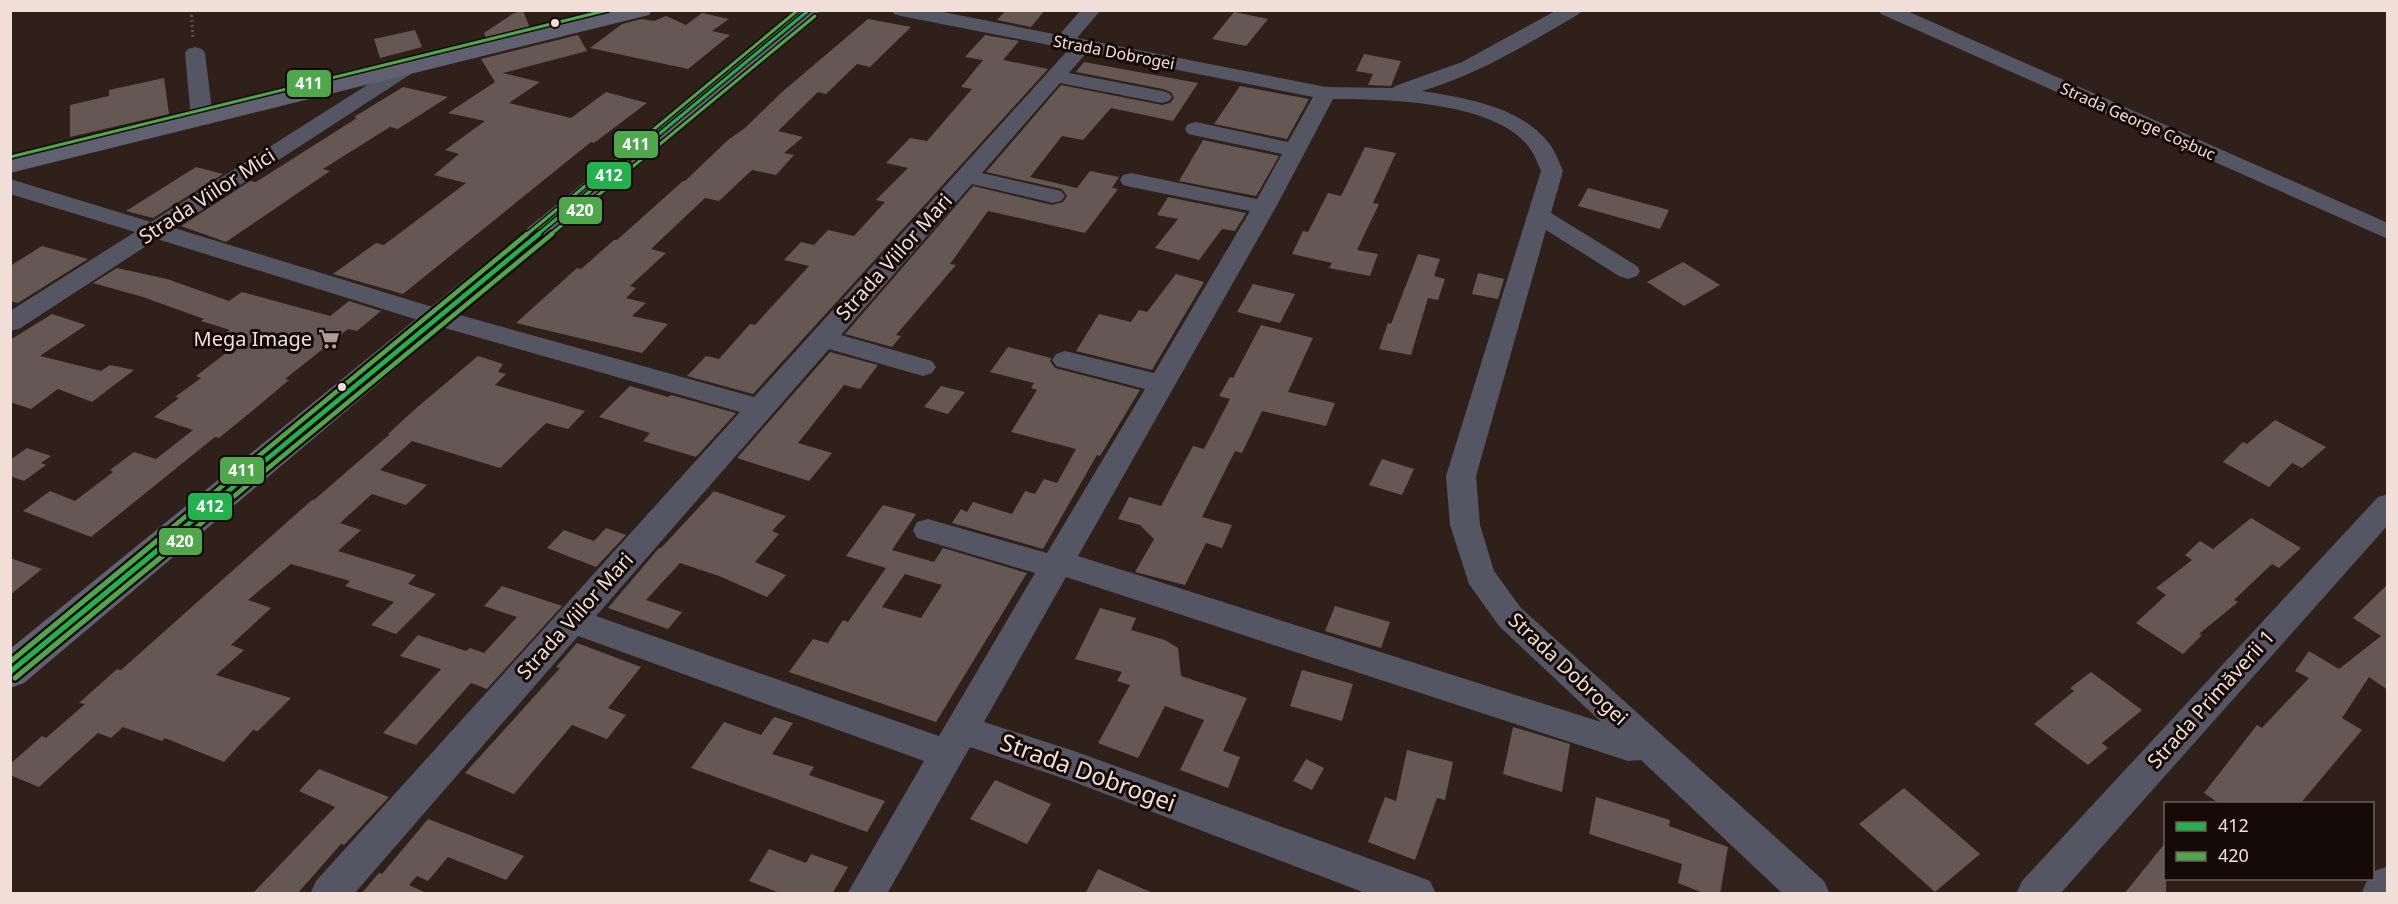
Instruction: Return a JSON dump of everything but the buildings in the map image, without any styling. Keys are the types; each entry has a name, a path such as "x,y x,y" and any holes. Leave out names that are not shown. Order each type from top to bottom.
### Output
{"main road":[{"path":"10,165 641,10"},
{"path":"10,672 810,10"}],"street":[{"name":"Strada Dobrogei","path":"901,10 1326,93 1389,93 1457,103 1490,111 1524,131 1548,156 1552,171 1461,476 1465,525 1480,575 1510,617 1650,744"},
{"name":"Strada Viilor Mari","path":"329,894 1055,76 1092,10"},
{"path":"1389,93 1436,81 1482,63 1572,10"},
{"name":"Strada George Coșbuc","path":"1888,10 2388,232"},
{"path":"195,53 202,119"},
{"name":"Strada Viilor Mici","path":"10,323 404,70"},
{"path":"1055,76 1162,98"},
{"path":"866,894 1264,207 1326,93"},
{"path":"1196,129 1295,150"},
{"name":"Strada Viilor Mari","path":"967,176 1053,196"},
{"path":"1131,180 1264,207"},
{"path":"14,190 155,230 440,318 760,408"},
{"path":"1540,216 1628,271"},
{"name":"Strada Viilor Mari","path":"821,338 923,367"},
{"path":"1065,360 1162,384"},
{"name":"Strada Primăverii 1","path":"2036,894 2388,505"},
{"name":"Strada Dobrogei","path":"928,530 1057,565 1628,746 1650,744"},
{"name":"Strada Dobrogei","path":"570,620 954,741 1077,768 1417,894"},
{"path":"1650,744 1811,894"},
{"path":"2380,894 2388,884"}],"path":[{"path":"191,10 195,53"}],"transit line":[{"name":"411","path":"10,157 608,10"},
{"name":"411","path":"10,662 798,10"},
{"name":"412","path":"10,672 809,10"},
{"name":"420","path":"15,678 815,16"}],"place":[{"name":"Mega Image","path":"329,339"}]}
